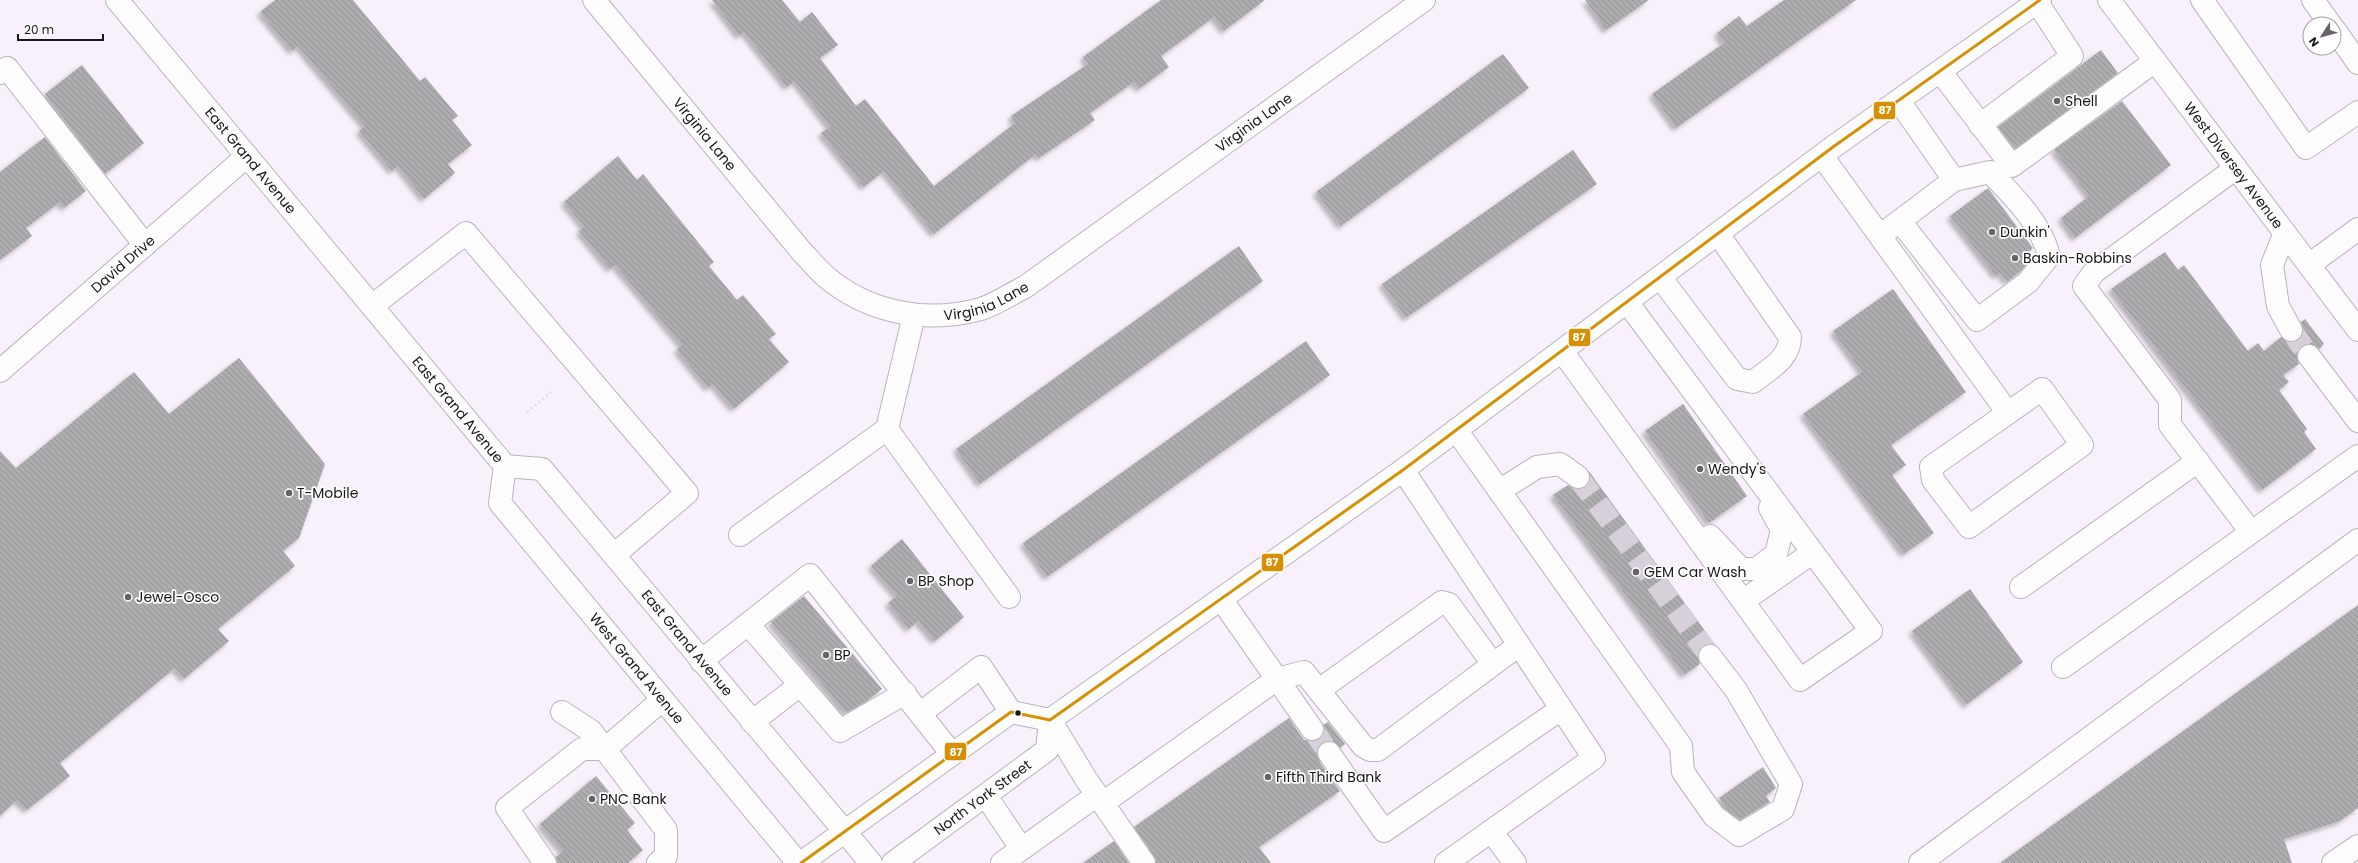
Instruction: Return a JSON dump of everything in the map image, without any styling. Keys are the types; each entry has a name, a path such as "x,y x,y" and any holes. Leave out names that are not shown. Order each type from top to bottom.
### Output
{"main road":[{"name":"East Grand Avenue","path":"117,0 505,466 542,469 844,832"},
{"name":"Virginia Lane","path":"594,0 802,252 825,276 850,294 882,309 914,315 944,315 982,308 1025,287 1424,0"},
{"name":"West Diversey Avenue","path":"2109,0 2358,330"},
{"path":"2202,0 2306,148 2358,112"},
{"path":"2313,0 2324,16"},
{"path":"1050,720 1403,470 1822,156 2039,1 2072,56 1980,125"},
{"path":"2342,40 2358,63"},
{"path":"1940,71 2012,166 2155,61"},
{"path":"0,73 7,68 145,245"},
{"path":"1899,100 1954,180"},
{"name":"David Drive","path":"0,372 247,156"},
{"path":"1822,156 2008,413"},
{"path":"2236,168 2094,272 2084,286 2170,400 2170,425 2251,532"},
{"path":"1880,236 1954,180 1990,172 2018,201 2045,240 2049,256 2028,282 1977,320 1900,221"},
{"path":"2309,265 2358,230"},
{"path":"372,306 466,233 687,493 614,555"},
{"path":"2285,233 2272,266 2278,306 2291,330"},
{"path":"1660,277 1737,379 1754,382 1784,357 1790,346 1790,337 1718,234"},
{"path":"1562,351 1800,680 1871,631 1627,302"},
{"path":"740,535 887,429 914,315"},
{"path":"2309,356 2358,421"},
{"path":"2042,389 2082,445 1969,528 1933,480 1931,467 2008,413 2042,389"},
{"path":"887,429 1009,597"},
{"path":"1456,430 1681,746 1683,772 1714,816 1739,835 1783,809 1791,784 1736,690 1710,656"},
{"path":"1659,486 1679,490 1710,537 1741,569 1756,569 1776,554 1782,530 1741,456"},
{"path":"2063,667 2358,456"},
{"path":"2021,587 2198,461"},
{"path":"1499,491 1537,467 1560,464 1578,477"},
{"name":"West Grand Avenue","path":"505,466 500,503 662,700 799,863"},
{"path":"1403,470 1594,758 1446,863"},
{"path":"1920,863 2358,540"},
{"path":"1743,601 1812,553"},
{"path":"701,661 810,575 952,754"},
{"path":"1221,599 1312,729"},
{"path":"1319,690 1442,602 1449,604 1494,664"},
{"path":"748,624 840,731 905,693"},
{"path":"1002,863 1021,848 1100,799 1277,679 1304,672 1362,746 1370,750 1378,750 1519,645"},
{"path":"921,713 981,667 1011,712 1050,720 1100,799 1144,863"},
{"path":"752,722 800,685"},
{"path":"545,863 507,808 582,749 605,749 662,700"},
{"path":"1329,753 1384,831 1562,709"},
{"path":"562,712 592,731 666,830 666,856 658,863"},
{"path":"799,863 1011,712"},
{"name":"North York Street","path":"893,863 1047,750 1050,720"},
{"path":"986,796 1021,848"},
{"path":"1491,831 1515,863"},
{"path":"844,832 871,863"},
{"path":"2334,863 2358,846"}],"path":[{"path":"527,412 551,392"}],"building":[{"path":"275,0 353,0 420,81 425,77 458,116 452,120 472,145 448,164 455,173 424,199 398,166 392,171 359,131 365,126 298,46 292,51 260,12"},
{"path":"712,0 782,0 800,22 812,12 838,45 820,58 856,106 865,99 934,186 1015,123 1011,116 1088,64 1083,57 1161,0 1265,0 1224,31 1214,17 1161,56 1169,67 1139,89 1134,82 1090,113 1095,120 1039,158 1036,154 934,234 884,171 864,187 821,133 830,127 795,81 787,87 744,32 739,36"},
{"path":"1585,0 1649,0 1606,30"},
{"path":"1784,0 1856,0 1676,128 1652,94 1724,43 1717,33 1739,16 1747,26"},
{"name":"Shell","path":"2101,50 2118,73 2015,149 1998,127"},
{"path":"1503,54 1529,88 1341,226 1316,192"},
{"path":"82,65 144,143 105,174 45,94"},
{"path":"2122,101 2171,165 2075,238 2061,218 2089,196 2054,150"},
{"path":"45,137 86,191 64,208 60,202 26,228 32,236 0,260 0,172"},
{"path":"1573,150 1597,184 1406,318 1382,284"},
{"path":"618,156 637,180 643,174 714,262 709,266 737,300 743,295 776,334 769,339 789,362 734,409 713,384 708,388 677,350 682,345 615,265 610,269 579,231 584,227 564,202"},
{"name":"Dunkin'","path":"1988,188 2033,248 2029,252 2033,256 2021,271 2007,282 2000,273 1996,276 1950,216"},
{"path":"1239,246 1263,281 980,484 956,449"},
{"path":"2165,252 2178,270 2184,265 2248,351 2258,343 2264,351 2281,337 2290,342 2297,341 2302,336 2303,330 2301,322 2305,319 2324,344 2319,349 2308,344 2301,346 2297,357 2299,364 2283,375 2289,382 2279,390 2307,429 2304,432 2316,449 2262,490 2111,289"},
{"path":"1893,289 1966,392 1891,445 1906,465 1892,475 1934,533 1904,554 1803,414 1862,372 1833,331"},
{"path":"1306,341 1330,375 1047,577 1023,543"},
{"name":"Jewel-Osco","path":"239,358 325,464 299,538 283,551 295,566 218,629 229,641 184,679 175,668 60,763 70,776 27,810 17,800 0,816 0,451 16,468 134,372 169,414"},
{"name":"Wendy's","path":"1683,404 1747,496 1709,523 1645,431"},
{"name":"GEM Car Wash","path":"1588,470 1716,646 1709,644 1702,646 1698,657 1700,664 1684,675 1553,495 1568,485 1576,489 1583,488 1590,479"},
{"name":"BP Shop","path":"902,539 964,617 935,641 918,621 909,629 888,603 897,596 871,566"},
{"path":"1970,589 2023,662 1966,705 1912,631"},
{"name":"BP","path":"804,596 882,689 867,701 846,713 771,622"},
{"path":"2358,605 2358,808 2340,821 2284,839 2292,863 2000,863"},
{"name":"Fifth Third Bank","path":"1289,718 1304,740 1313,741 1319,739 1323,734 1323,725 1328,722 1345,744 1340,748 1335,742 1327,741 1318,747 1317,754 1320,762 1340,791 1259,847 1271,863 1156,863 1154,856 1134,827"},
{"path":"1763,767 1776,788 1766,796 1770,802 1740,820 1728,811 1719,798"},
{"name":"PNC Bank","path":"596,776 635,823 627,830 643,850 628,863 557,863 556,857 563,851 540,824"},
{"path":"1114,841 1129,863 1083,863"}],"tunnel":[{"path":"2291,330 2309,356"},
{"path":"1578,477 1710,656"},
{"path":"1312,729 1329,753"}],"transit line":[{"name":"87","path":"801,863 1011,712 1050,720 1403,470 1833,147 2040,0"}],"place":[{"name":"Shell","path":"2057,101"},
{"name":"Dunkin'","path":"1992,232"},
{"name":"Baskin-Robbins","path":"2015,258"},
{"name":"Wendy's","path":"1700,469"},
{"name":"T-Mobile","path":"289,493"},
{"name":"GEM Car Wash","path":"1636,572"},
{"name":"BP Shop","path":"910,581"},
{"name":"Jewel-Osco","path":"128,597"},
{"name":"BP","path":"826,655"},
{"name":"Fifth Third Bank","path":"1268,777"},
{"name":"PNC Bank","path":"592,799"}]}
